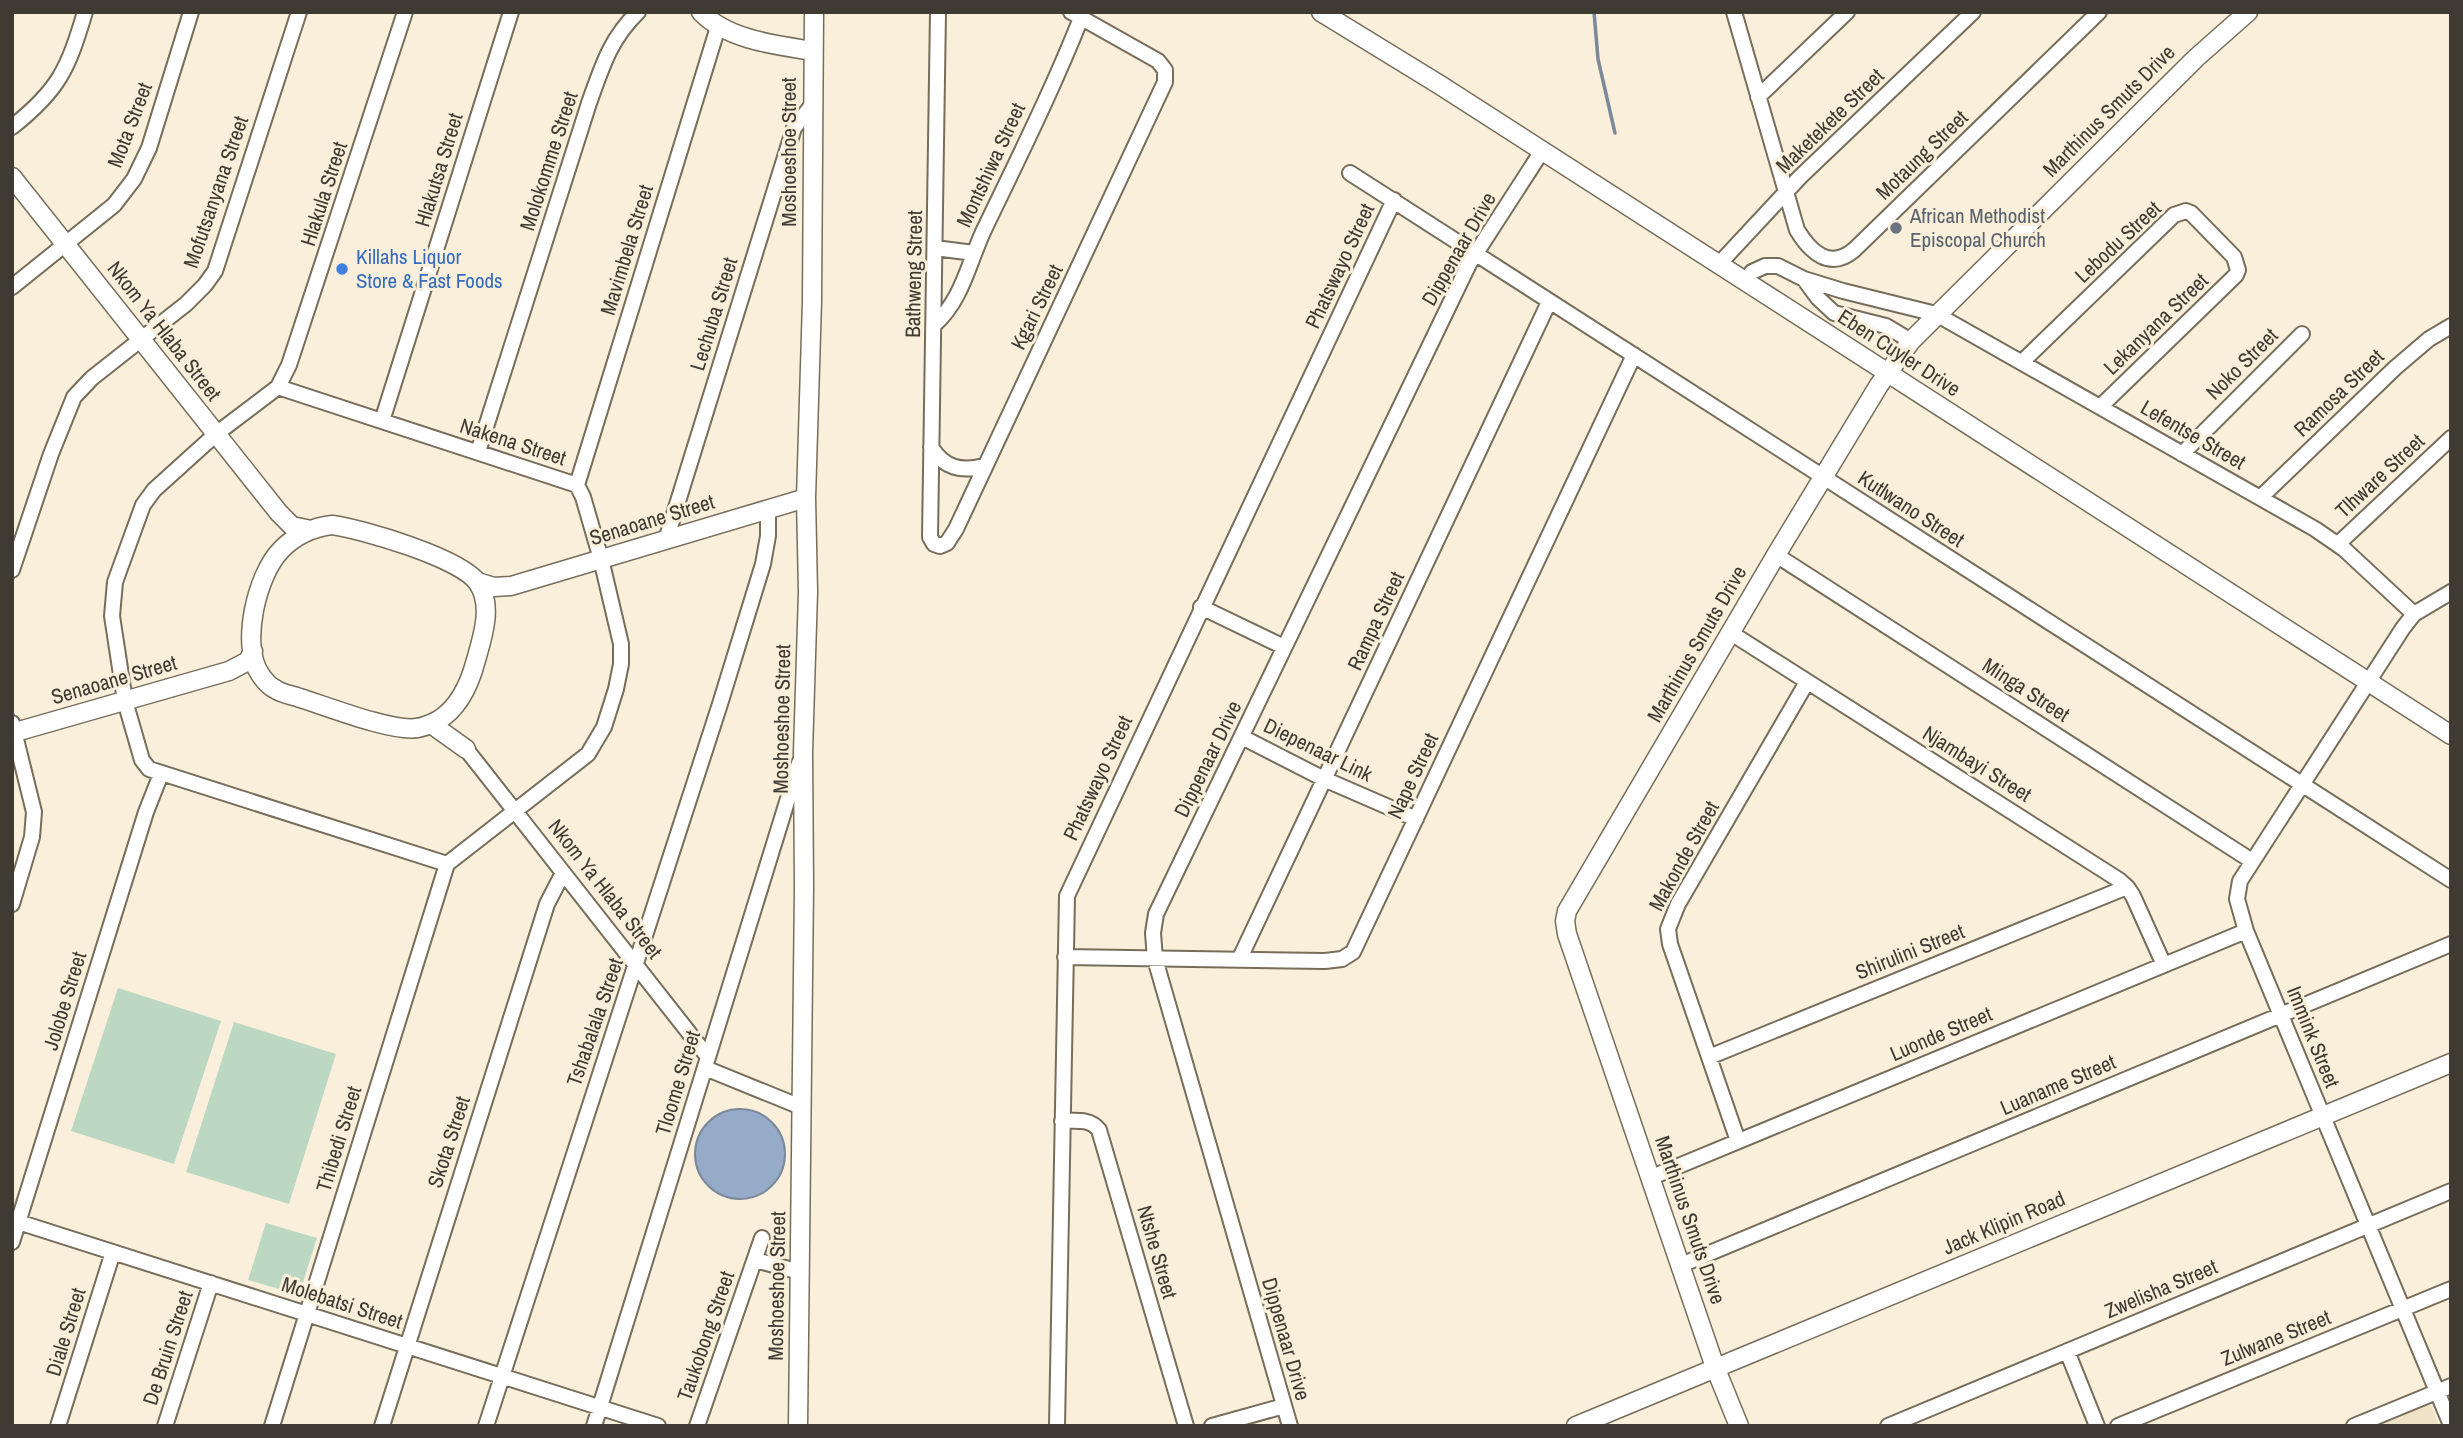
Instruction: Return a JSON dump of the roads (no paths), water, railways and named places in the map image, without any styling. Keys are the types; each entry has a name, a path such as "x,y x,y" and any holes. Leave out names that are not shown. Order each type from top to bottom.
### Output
{"street":[{"path":"12,127 34,110 65,71 85,12"},
{"name":"Mota Street","path":"12,287 114,205 134,179 149,148 191,12"},
{"name":"Mofutsanyana Street","path":"12,570 63,421 74,397 92,378 186,304 215,271 299,12"},
{"name":"Hlakula Street","path":"278,387 296,349 405,12"},
{"name":"Hlakutsa Street","path":"382,421 511,12"},
{"name":"Molokomme Street","path":"478,452 603,64 622,28 638,12"},
{"path":"701,12 718,27 758,41 813,51"},
{"name":"Moshoeshoe Street","path":"798,1426 803,752 808,592 806,498 812,314 814,12"},
{"name":"Bathweng Street","path":"930,537 938,12"},
{"name":"Eben Cuyler Drive","path":"1321,12 1380,47 2451,735"},
{"path":"1734,12 1785,193"},
{"path":"1758,97 1847,12"},
{"name":"Maketekete Street","path":"1719,264 1785,193 1973,12"},
{"name":"Kgari Street","path":"930,537 938,546 947,544 1160,94 1165,77 1163,66 1146,53 1076,15"},
{"name":"Montshiwa Street","path":"934,325 947,314 959,294 1076,15"},
{"name":"Motaung Street","path":"1785,193 1797,230 1806,243 1829,260 1846,257 2090,15"},
{"name":"Marthinus Smuts Drive","path":"1739,1426 1715,1367 1567,934 1565,922 1571,903 1776,555 1888,373 1936,314 2236,16"},
{"name":"Mavimbela Street","path":"577,485 718,27"},
{"name":"Lechuba Street","path":"666,540 794,128 812,105"},
{"name":"Dippenaar Drive","path":"1290,1426 1155,959 1153,933 1156,914 1476,253 1542,151"},
{"name":"Kutlwano Street","path":"1350,173 2451,880"},
{"name":"Nkom Ya Hlaba Street","path":"12,177 279,513 292,526 311,530"},
{"name":"Phatswayo Street","path":"1057,1426 1066,912 1071,885 1394,200"},
{"name":"Lebodu Street","path":"2022,362 2180,212 2191,213 2198,218 2235,257 2238,270"},
{"path":"935,248 974,253"},
{"name":"Lefentse Street","path":"1745,281 1752,272 1765,266 1778,266 1804,279 1936,314 2338,544 2414,614"},
{"name":"Lekanyana Street","path":"2100,407 2225,287 2238,270"},
{"path":"1804,279 1818,298 1835,313 1886,326 1912,341"},
{"name":"Rampa Street","path":"1240,958 1549,302"},
{"name":"Ramosa Street","path":"2260,498 2395,368 2429,339 2451,326"},
{"name":"Noko Street","path":"2182,454 2302,334"},
{"name":"Nape Street","path":"1065,957 1325,961 1349,955 1356,946 1634,355"},
{"path":"278,387 177,467 143,505 115,582 112,617 125,701 142,760 149,769 161,774 447,864"},
{"name":"Nakena Street","path":"278,387 577,485 583,497 621,644 621,664 616,690 604,727 588,754 516,813 447,864"},
{"name":"Tlhware Street","path":"2338,544 2449,445"},
{"path":"931,447 941,461 951,467 967,470 984,466"},
{"name":"Senaoane Street","path":"477,582 511,586 806,498"},
{"name":"Tshabalala Street","path":"486,1426 720,704 763,564 768,536 768,510"},
{"path":"279,513 279,551"},
{"path":"332,525 367,532 447,561 465,571 477,582 486,607 474,667 465,689 452,709 431,724 417,729 389,726 276,691 261,677 256,665 252,626 258,592 279,551 311,530 332,525"},
{"name":"Minga Street","path":"1776,555 2252,860"},
{"name":"Senaoane Street","path":"486,607 511,586"},
{"path":"2414,614 2451,592"},
{"path":"1201,607 1284,648"},
{"name":"Immink Street","path":"2414,614 2252,860 2236,894 2246,931 2403,1309 2444,1389 2451,1425"},
{"name":"Njambayi Street","path":"1731,633 2127,887"},
{"name":"Senaoane Street","path":"13,730 229,671 248,661 253,651"},
{"name":"Senaoane Street","path":"229,671 242,670 261,677"},
{"name":"Makonde Street","path":"1738,1141 1670,944 1668,929 1678,904 1807,681"},
{"name":"Nkom Ya Hlaba Street","path":"452,709 466,750 636,966 707,1063 801,1107"},
{"name":"Nkom Ya Hlaba Street","path":"431,724 466,750"},
{"path":"12,904 32,837 34,812 13,730"},
{"name":"Diepenaar Link","path":"1242,737 1324,779 1416,819"},
{"name":"Tloome Street","path":"594,1426 803,752"},
{"name":"Jolobe Street","path":"12,1242 15,1221 146,811 161,774"},
{"name":"Thibedi Street","path":"272,1426 447,864"},
{"name":"Skota Street","path":"382,1426 547,904 563,873"},
{"path":"2127,887 2164,965"},
{"name":"Shirulini Street","path":"1709,1057 2127,887"},
{"name":"Luonde Street","path":"1652,1177 2246,931"},
{"name":"Luaname Street","path":"1681,1265 2451,944"},
{"name":"Jack Klipin Road","path":"1576,1426 2451,1063"},
{"name":"Ntshe Street","path":"1062,1121 1086,1122 1095,1125 1099,1130 1186,1426"},
{"name":"Zwelisha Street","path":"1888,1426 2451,1191"},
{"name":"Molebatsi Street","path":"15,1221 658,1426"},
{"name":"Taukobong Street","path":"697,1426 762,1238"},
{"name":"Diale Street","path":"58,1426 113,1252"},
{"name":"Taukobong Street","path":"755,1260 800,1272"},
{"name":"De Bruin Street","path":"166,1426 211,1283"},
{"name":"Zulwane Street","path":"2118,1426 2451,1289"},
{"path":"2067,1351 2097,1426"},
{"path":"2354,1426 2444,1389"},
{"path":"1212,1426 1284,1406"}],"water":[{"path":"740,1109 757,1113 772,1122 781,1137 785,1154 781,1171 772,1186 757,1195 740,1199 723,1195 708,1186 699,1171 695,1154 699,1137 708,1122 723,1113"}],"waterway":[{"path":"1594,12 1598,59 1615,133"}],"place":[{"name":"African Methodist Episcopal Church","path":"1896,228"},
{"name":"Killahs Liquor Store & Fast Foods","path":"342,269"}]}
